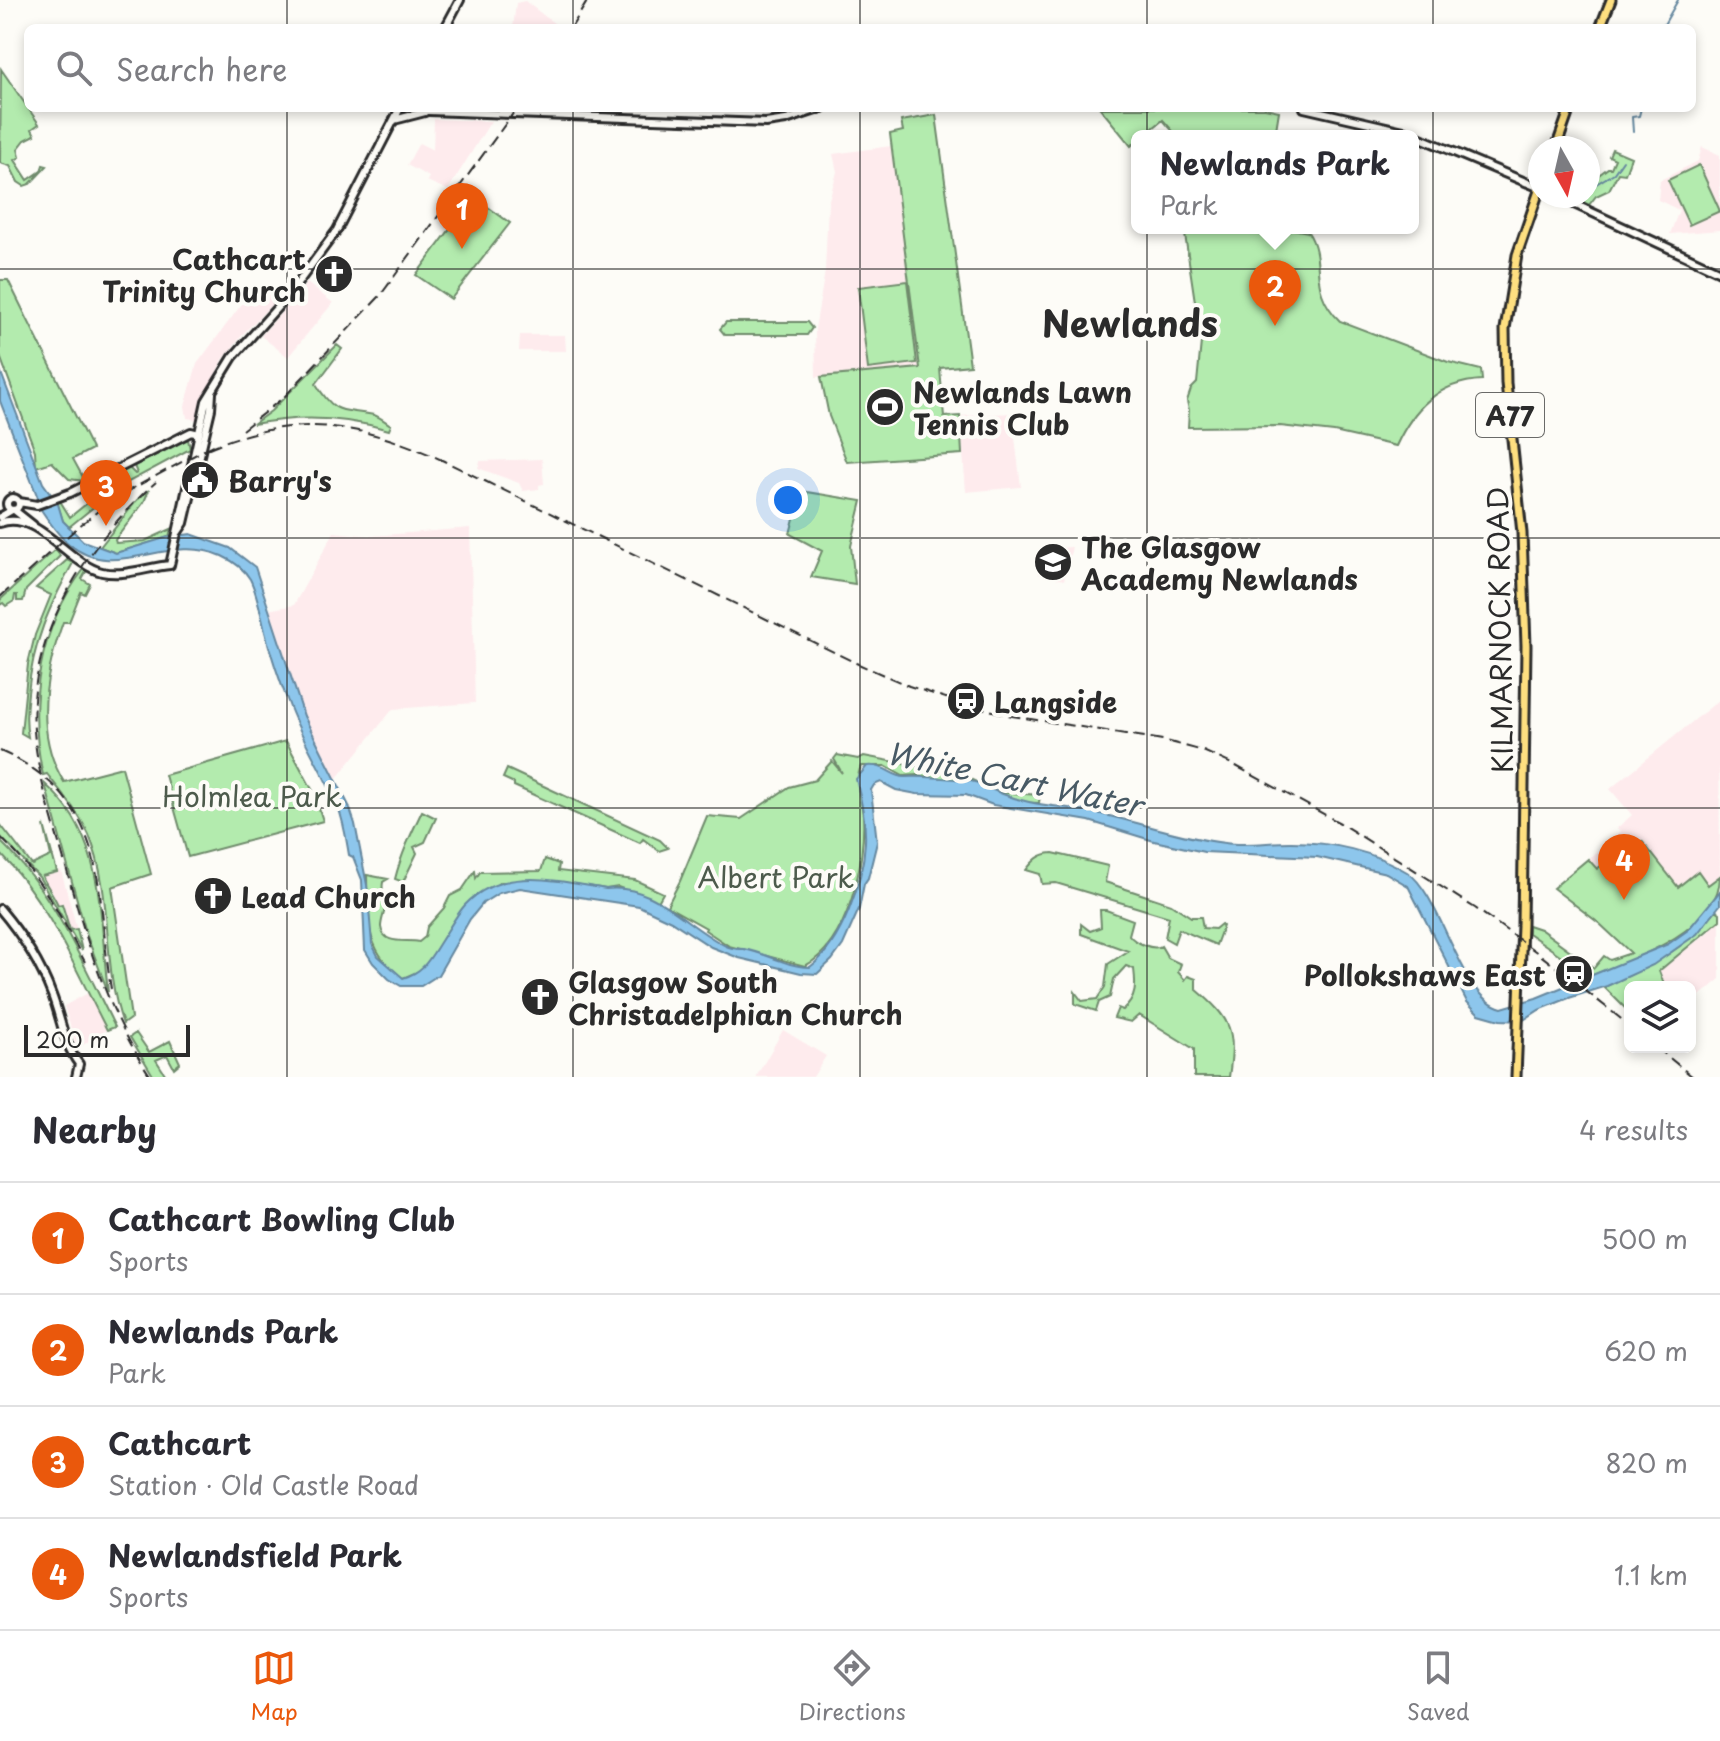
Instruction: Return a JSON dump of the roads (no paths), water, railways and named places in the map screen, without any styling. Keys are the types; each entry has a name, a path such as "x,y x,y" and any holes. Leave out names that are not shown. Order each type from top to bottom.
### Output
{"main road":[{"path":"447,24 460,0"},
{"path":"1602,24 1611,0"},
{"path":"181,523 195,433 206,401 233,357 292,291 337,230 399,112"},
{"path":"394,120 417,112"},
{"path":"476,112 766,123 810,112"},
{"path":"1323,112 1401,130"},
{"path":"1560,136 1569,112"},
{"path":"1419,137 1528,183"},
{"name":"KILMARNOCK ROAD","path":"1516,1077 1526,646 1522,533 1506,383 1505,329 1517,255 1533,208"},
{"path":"1583,208 1720,272"},
{"path":"0,523 17,521 39,530 51,536 74,559 105,573 170,565 212,393"},
{"path":"195,433 200,451"},
{"path":"39,530 11,508 8,500 14,498 35,505 60,497 195,433"},
{"path":"32,524 29,515 35,505"},
{"path":"0,516 11,508"},
{"path":"0,909 39,966 53,997 68,1045 79,1064 76,1077"}],"water":[{"path":"0,370 43,483 58,504 63,521 83,541 116,553 168,537 191,534 230,548 255,567 304,716 355,824 367,885 372,944 378,956 403,978 426,964 465,905 480,892 496,884 532,879 640,893 655,899 728,947 810,967 832,943 855,893 865,834 856,779 867,766 879,767 901,777 978,783 1022,800 1092,812 1209,841 1321,844 1380,858 1407,872 1419,883 1474,985 1487,1000 1502,1008 1536,998 1668,944 1688,930 1720,891 1720,905 1697,934 1653,965 1607,986 1539,1010 1522,1021 1500,1020 1479,1014 1467,1002 1408,886 1386,873 1317,857 1204,852 1089,821 993,805 966,795 917,794 896,790 881,782 871,790 877,842 859,909 843,945 817,974 739,958 711,947 671,921 639,906 520,888 499,893 483,903 470,919 438,975 421,986 401,986 373,963 365,950 362,880 353,857 349,855 338,807 299,729 285,693 250,579 230,560 202,550 181,549 105,559 87,555 69,544 35,501 38,498 0,401"}],"waterway":[{"path":"1664,24 1678,0"},
{"path":"1633,132 1632,117 1639,116 1640,112"},
{"path":"1600,182 1614,173 1623,160"}],"railway":[{"path":"573,24 588,0"},
{"path":"242,430 284,397 380,296 514,112"},
{"path":"209,448 240,437 299,426 328,427 385,438 444,461 909,686 1012,716 1163,740 1203,751 1340,823 1475,908 1624,1021"},
{"path":"0,597 113,499 217,443"},
{"path":"151,1077 111,1003 83,925 40,774 34,704 39,667 49,632 64,598 105,535 156,482"},
{"path":"0,751 36,771 62,795 80,822 92,852 98,884 111,989"},
{"path":"0,837 38,881 85,962"},
{"path":"1663,1053 1693,1077"}],"place":[{"name":"Cathcart Bowling Club","path":"462,249"},
{"name":"Cathcart Trinity Church","path":"334,274"},
{"name":"Newlands Park","path":"1275,326"},
{"name":"Newlands Lawn Tennis Club","path":"885,407"},
{"name":"Barry's","path":"200,480"},
{"name":"Cathcart","path":"106,526"},
{"name":"The Glasgow Academy Newlands","path":"1053,562"},
{"name":"Langside","path":"966,701"},
{"name":"Lead Church","path":"213,896"},
{"name":"Newlandsfield Park","path":"1624,900"},
{"name":"Pollokshaws East","path":"1574,974"},
{"name":"Glasgow South Christadelphian Church","path":"540,997"}],"district":[{"name":"Newlands","path":"1130,322"}],"water label":[{"name":"White Cart Water","path":"1015,778"}],"park label":[{"name":"Holmlea Park","path":"252,795"},
{"name":"Albert Park","path":"776,876"}]}
